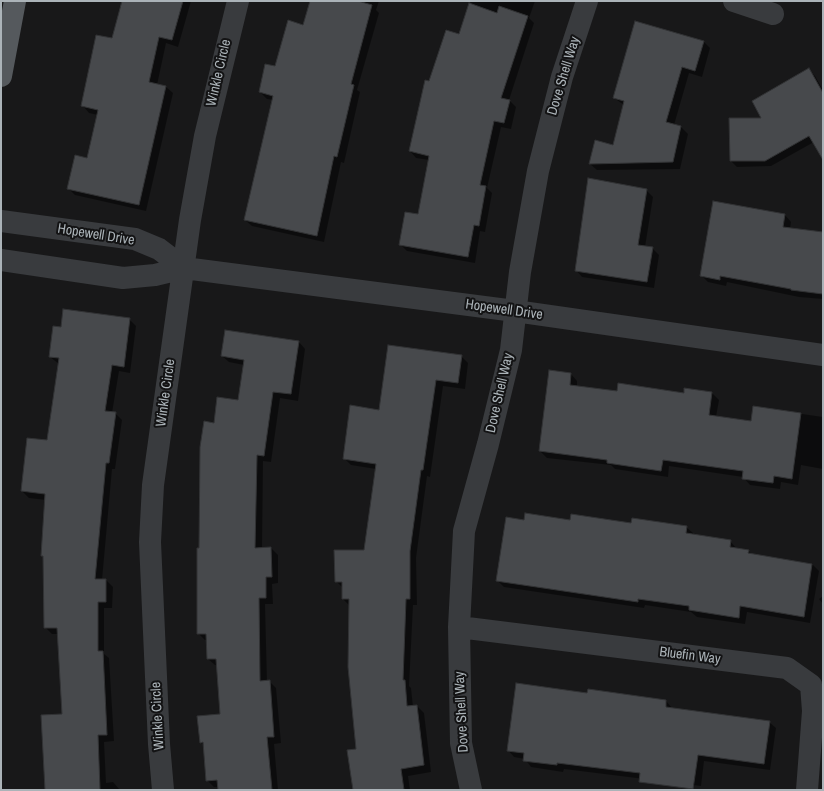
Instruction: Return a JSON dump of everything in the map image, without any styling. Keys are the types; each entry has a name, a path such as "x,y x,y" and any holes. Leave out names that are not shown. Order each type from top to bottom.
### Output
{"main road":[{"path":"1,76 15,1"}],"street":[{"name":"Winkle Circle","path":"163,790 150,542 153,485 204,136 238,1"},
{"name":"Dove Shell Way","path":"471,790 461,743 459,627 464,531 488,444 510,350 520,272 538,171 562,77 587,1"},
{"path":"734,1 773,14"},
{"name":"Hopewell Drive","path":"1,221 135,239 159,250 184,268"},
{"name":"Hopewell Drive","path":"1,260 123,278 155,275 184,268 515,311 823,355"},
{"name":"Bluefin Way","path":"459,627 787,668 811,684 813,711 807,790"}],"building":[{"path":"122,1 183,1 172,40 159,37 149,82 166,86 139,205 67,189 75,155 87,158 98,110 81,106 96,35 112,38"},
{"path":"310,1 358,1 372,5 351,84 354,85 337,157 334,156 317,236 244,220 273,96 259,92 265,64 275,66 288,20 303,25"},
{"path":"469,3 497,13 499,6 528,16 501,98 510,100 504,123 494,121 480,185 486,186 479,226 474,225 468,257 399,245 405,212 418,214 429,156 409,151 425,80 429,81 446,30 459,34"},
{"path":"635,21 704,41 695,71 682,67 666,122 681,126 673,162 589,164 595,140 613,145 624,101 613,98"},
{"path":"809,68 823,93 823,160 809,136 765,161 730,161 729,118 761,118 752,101"},
{"path":"588,178 647,189 638,245 653,247 647,282 575,271"},
{"path":"713,201 785,214 783,227 823,232 823,294 791,290 720,276 720,280 700,276"},
{"path":"63,309 130,318 124,367 112,365 105,411 116,412 109,463 106,463 95,579 106,579 106,602 98,602 98,651 103,651 107,735 98,735 100,790 45,790 41,715 62,714 57,628 44,628 43,556 41,556 45,494 21,491 27,438 47,440 59,358 49,357 53,326 61,327"},
{"path":"225,330 299,341 291,394 273,392 264,456 257,455 255,548 271,547 272,577 266,577 266,598 259,598 260,681 270,680 274,737 267,737 272,790 218,790 217,780 206,781 203,742 200,743 197,716 220,714 216,659 207,659 206,634 197,634 197,548 199,548 200,447 204,421 214,423 217,397 238,400 244,360 221,356"},
{"path":"388,345 462,355 458,383 436,380 423,470 421,470 410,551 410,599 406,599 403,680 405,680 407,706 417,705 424,765 401,769 404,790 353,790 347,750 356,749 348,667 349,599 342,599 342,582 335,582 334,550 364,550 376,464 343,459 350,405 379,410"},
{"path":"549,370 571,373 570,385 617,391 618,383 684,393 684,388 712,392 709,415 751,421 753,406 801,413 792,479 774,476 773,483 742,479 743,471 663,460 661,471 607,463 607,460 539,451"},
{"path":"525,513 570,520 571,514 631,523 632,518 687,526 686,533 731,540 730,547 749,550 748,553 812,564 804,617 740,606 739,618 689,610 689,606 638,599 638,602 496,581 506,517 524,520"},
{"path":"516,683 587,693 588,689 666,700 666,707 770,721 764,764 698,755 693,789 639,782 640,773 557,763 557,765 523,761 524,753 507,751"}]}
